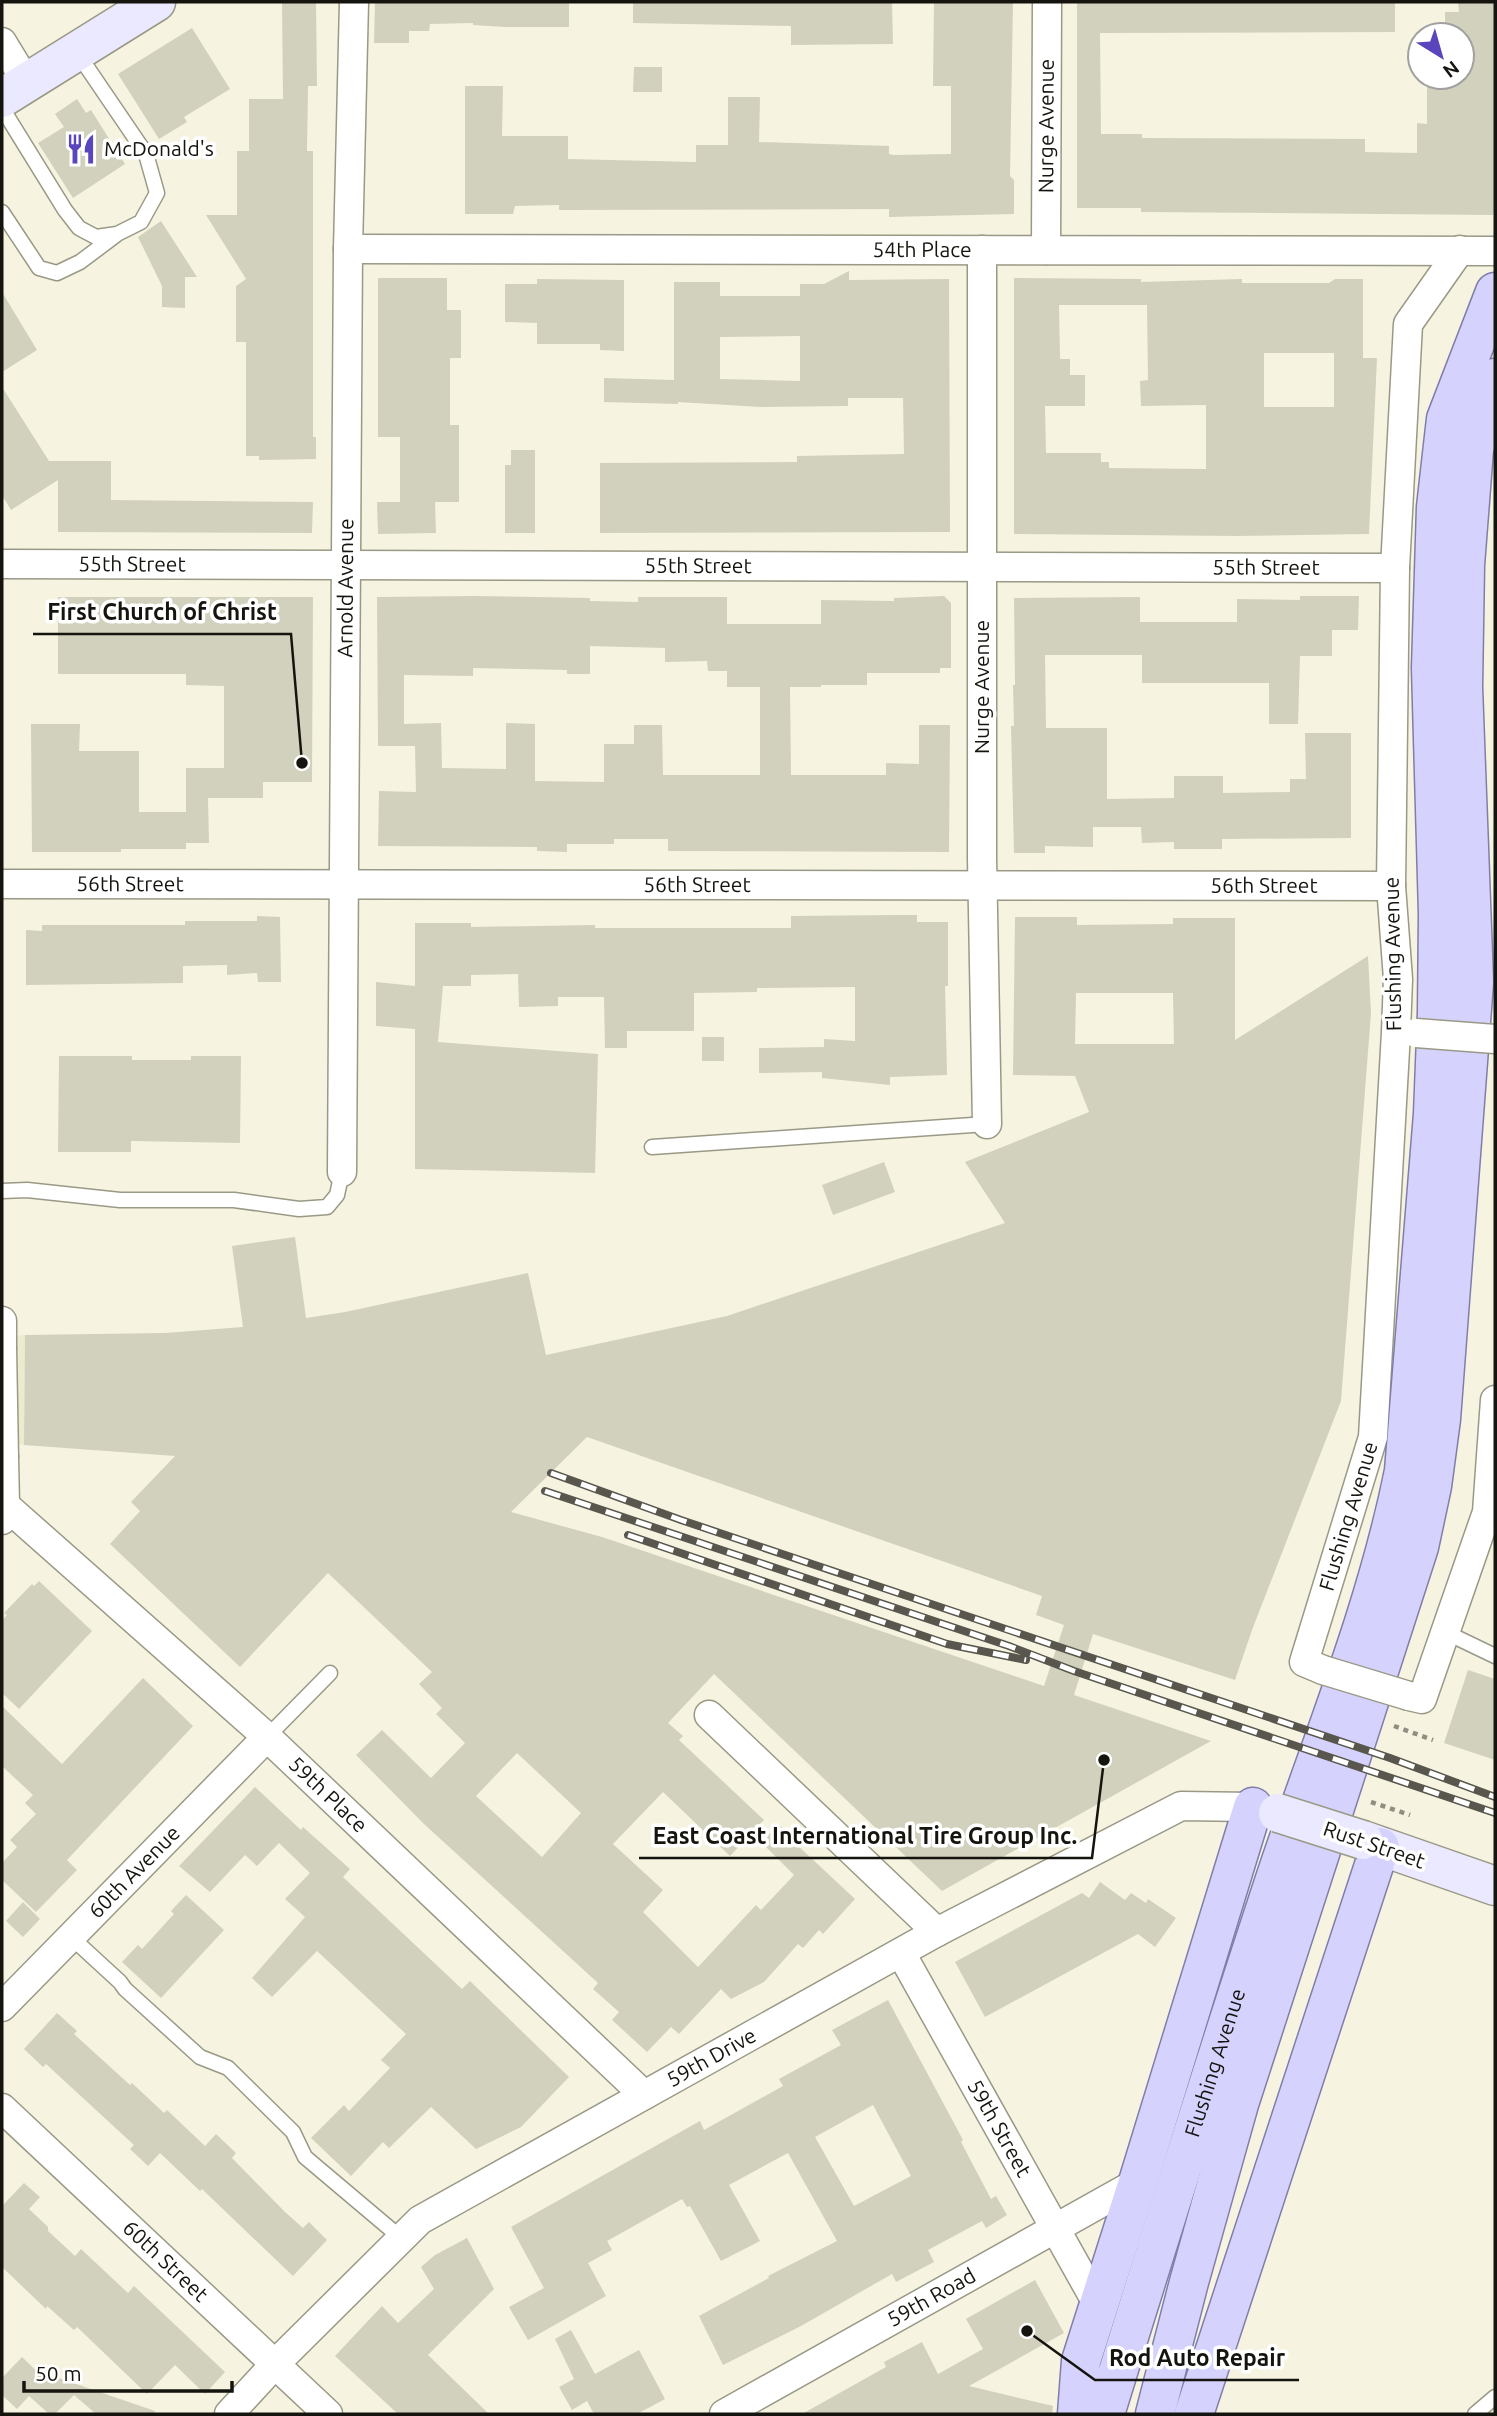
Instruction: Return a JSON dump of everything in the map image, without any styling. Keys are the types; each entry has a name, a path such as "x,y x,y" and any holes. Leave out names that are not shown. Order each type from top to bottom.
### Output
{"main road":[{"path":"10,96 156,2"},
{"name":"Flushing Avenue","path":"1105,2414 1275,1880 1359,1635 1392,1526 1404,1471 1433,1114 1437,1012 1438,914 1431,668 1436,507 1446,419 1495,292"},
{"name":"Flushing Avenue","path":"1160,2409 1189,2282 1239,2104 1392,1635 1419,1547 1432,1486 1441,1419 1474,982 1463,687 1465,565 1474,449 1495,378"},
{"path":"1077,2414 1080,2361 1138,2182 1266,1810"},
{"name":"Rust Street","path":"1266,1810 1495,1886"},
{"path":"1194,2414 1371,1844"}],"street":[{"name":"Arnold Avenue","path":"342,1172 348,249 354,2"},
{"name":"Nurge Avenue","path":"1046,250 1047,2"},
{"path":"2,42 10,96"},
{"name":"54th Place","path":"348,249 1495,251"},
{"name":"Nurge Avenue","path":"982,250 982,885 987,1124"},
{"name":"Flushing Avenue","path":"1460,250 1408,324 1395,568 1391,886 1398,979 1406,1032 1373,1437 1304,1662 1422,1699 1486,1512 1495,1400"},
{"name":"55th Street","path":"2,564 1395,568"},
{"name":"56th Street","path":"2,884 1391,886"},
{"path":"1406,1032 1495,1039"},
{"path":"2,1321 3,1501"},
{"name":"59th Place","path":"3,1501 267,1737 644,2095"},
{"path":"709,1715 937,1932"},
{"name":"60th Avenue","path":"2,2007 267,1737"},
{"name":"59th Drive","path":"229,2414 275,2364 420,2220 937,1932 1181,1806 1266,1810"},
{"name":"59th Street","path":"901,1953 1098,2305"},
{"name":"60th Street","path":"2,2108 328,2414"},
{"name":"59th Road","path":"724,2414 1138,2182"}],"lane":[{"path":"2,212 39,268 57,273 80,262 117,234 141,222 157,193 146,154 76,52"},
{"path":"10,96 65,210 79,228 96,237 117,234"},
{"path":"652,1147 987,1124"},
{"path":"2,1191 27,1190 120,1200 234,1200 299,1209 327,1207 337,1195 342,1172"},
{"path":"1445,1632 1495,1656"},
{"path":"267,1737 330,1673"},
{"path":"71,1937 200,2057 228,2068 293,2132 305,2157 401,2238"},
{"path":"1475,2414 1495,2397"}],"path":[{"path":"1393,1726 1433,1740"},
{"path":"1369,1801 1410,1815"}],"shaded area":[{"path":"25,1335 24,1445 2,1441 2,1336"}],"building":[{"path":"282,2 316,2 317,86 308,86 307,151 313,151 313,437 316,437 316,459 259,460 259,456 246,456 246,342 236,342 236,286 246,279 206,215 237,215 237,151 249,151 249,99 283,99"},
{"path":"375,2 569,2 569,27 430,24 429,31 409,31 409,43 374,43"},
{"path":"633,2 892,2 893,44 791,45 791,26 633,23"},
{"path":"934,2 1013,2 1010,176 1014,180 1014,214 889,217 889,209 559,210 559,205 515,206 513,214 465,214 465,86 503,86 502,136 568,136 568,159 696,162 696,145 728,145 728,97 760,97 759,142 889,146 889,154 894,155 951,154 951,86 933,86"},
{"path":"1077,2 1395,2 1395,32 1100,33 1101,134 1142,134 1142,138 1365,139 1365,152 1417,153 1417,123 1427,124 1427,91 1476,91 1476,21 1445,21 1445,12 1459,12 1458,2 1495,2 1493,215 1141,212 1141,208 1077,208"},
{"path":"192,28 230,89 184,117 187,122 159,139 118,74"},
{"path":"634,67 662,67 662,92 633,92"},
{"path":"77,99 86,113 91,110 125,164 73,198 38,143 64,127 55,114"},
{"path":"161,221 197,277 185,277 185,308 162,307 162,286 138,237"},
{"path":"849,271 849,280 949,279 950,532 600,533 600,463 797,462 797,456 904,454 903,398 848,398 848,406 760,407 678,402 604,402 604,378 674,380 674,282 720,282 720,296 800,296 800,284 824,284","holes":["800,336 800,381 720,379 720,337"]},
{"path":"378,278 447,278 447,310 461,310 461,358 450,358 450,425 459,425 459,502 435,502 436,533 378,534 377,502 400,502 400,437 378,437"},
{"path":"1014,278 1141,279 1141,282 1242,279 1242,283 1329,283 1335,279 1363,279 1363,358 1377,358 1369,534 1014,534","holes":["1059,305 1147,305 1148,380 1140,381 1141,406 1206,405 1206,469 1109,468 1109,462 1101,462 1101,453 1046,453 1045,406 1085,406 1085,375 1070,375 1070,359 1060,359","1264,353 1334,353 1334,407 1264,407"]},
{"path":"537,279 624,280 624,351 600,350 600,344 537,344 537,323 505,322 505,284 537,284"},
{"path":"2,292 37,350 2,372"},
{"path":"2,387 49,461 111,461 111,500 313,502 312,533 58,532 58,480 11,510 2,495"},
{"path":"511,450 535,450 535,533 505,533 505,465 511,465"},
{"path":"944,596 951,603 951,668 940,668 940,673 867,673 867,685 790,687 791,775 886,775 886,763 919,764 919,725 950,725 949,852 668,851 668,839 614,839 614,844 567,844 567,852 537,851 537,847 378,846 379,791 416,792 415,746 378,746 377,597 590,598 590,601 638,602 638,597 727,597 727,624 821,624 821,600 894,601 894,598","holes":["590,646 665,648 665,662 707,661 708,671 727,671 727,687 760,687 760,775 663,775 662,725 634,725 634,744 604,744 604,782 535,781 535,724 506,723 506,769 442,768 441,723 404,724 404,675 473,676 473,668 567,670 567,674 590,674"]},
{"path":"1300,596 1359,596 1358,630 1332,630 1332,656 1300,656 1298,724 1269,724 1269,683 1142,683 1142,655 1045,655 1046,728 1107,728 1107,799 1174,798 1174,776 1223,776 1223,793 1290,792 1290,779 1306,779 1305,733 1351,733 1351,838 1222,839 1222,849 1174,849 1174,842 1142,843 1141,827 1093,827 1093,847 1045,846 1045,853 1014,853 1011,726 1014,726 1015,685 1014,598 1140,597 1140,622 1237,622 1237,599 1300,600"},
{"path":"58,597 313,597 312,782 263,782 263,798 208,798 209,843 186,843 186,849 32,852 31,724 80,724 79,751 139,751 139,812 186,812 186,768 224,768 224,686 186,685 186,674 58,674"},
{"path":"917,915 917,922 948,922 948,986 945,986 947,1075 890,1077 890,1085 822,1078 822,1072 759,1073 759,1048 824,1047 824,1039 855,1041 855,987 757,988 757,992 694,993 694,1031 627,1031 627,1048 605,1048 604,997 558,997 558,1006 519,1007 518,974 471,975 471,986 443,986 438,1042 598,1054 595,1173 415,1169 415,1029 376,1026 376,982 415,986 415,923 471,923 471,927 595,925 595,928 791,928 791,916"},
{"path":"257,916 280,917 281,982 258,982 257,973 227,975 227,965 183,966 183,983 26,985 26,930 42,931 42,925 185,925 185,921 257,921"},
{"path":"1015,917 1077,917 1077,925 1173,924 1173,918 1235,918 1235,1040 1368,956 1371,1013 1341,1401 1235,1680 1093,1634 1074,1695 1211,1741 942,1891 714,1674 668,1723 683,1736 679,1740 764,1820 730,1856 663,1792 613,1844 663,1890 643,1912 698,1967 756,1905 761,1910 794,1875 761,1842 779,1824 794,1842 855,1899 823,1934 819,1930 803,1948 798,1944 764,1982 731,1999 721,1989 679,2034 671,2027 647,2052 612,2020 619,2012 593,1989 598,1983 424,1824 356,1755 382,1730 431,1778 465,1743 436,1714 442,1708 419,1684 432,1672 328,1573 240,1667 110,1544 140,1511 131,1502 175,1456 24,1445 25,1335 165,1333 243,1327 232,1246 295,1237 306,1318 528,1273 546,1355 727,1316 1005,1223 965,1162 1089,1112 1075,1076 1013,1075","holes":["1076,993 1173,993 1174,1044 1075,1044","587,1437 1042,1596 1036,1615 1064,1625 1044,1686 602,1537 511,1512","517,1753 581,1813 542,1857 476,1796"]},
{"path":"702,1037 724,1037 724,1061 702,1061"},
{"path":"59,1056 132,1056 132,1060 191,1060 191,1056 241,1056 240,1143 131,1141 131,1152 58,1152"},
{"path":"884,1162 895,1192 833,1215 822,1185"},
{"path":"39,1581 92,1631 19,1709 2,1693 2,1620 7,1615 4,1613 32,1584 34,1586"},
{"path":"1468,1670 1495,1679 1495,1760 1444,1743"},
{"path":"143,1678 193,1726 67,1860 77,1870 36,1912 2,1880 2,1863 17,1847 10,1840 36,1814 25,1803 33,1795 2,1766 2,1706 62,1764"},
{"path":"255,1787 301,1830 303,1827 350,1869 343,1877 462,1989 470,1981 569,2077 521,2127 476,2149 431,2107 389,2148 383,2142 351,2176 311,2138 344,2105 349,2111 390,2068 381,2060 406,2034 317,1951 272,1997 252,1978 305,1917 285,1899 310,1873 279,1843 257,1866 245,1855 210,1892 179,1866"},
{"path":"1100,1882 1125,1900 1131,1893 1146,1903 1148,1899 1176,1918 1155,1947 1138,1934 985,2017 955,1962 1082,1893 1089,1898"},
{"path":"186,1895 224,1930 161,1998 122,1962 138,1945 142,1949 174,1914 171,1911"},
{"path":"23,1902 40,1919 23,1937 6,1921"},
{"path":"888,2000 963,2140 961,2142 991,2199 996,2196 1007,2215 986,2228 982,2221 928,2250 934,2262 896,2282 892,2274 801,2326 723,2365 699,2316 769,2278 768,2276 837,2241 788,2153 729,2185 760,2241 721,2261 690,2206 687,2207 682,2199 607,2241 612,2250 588,2263 606,2296 528,2340 509,2307 544,2288 511,2227 700,2121 704,2130 783,2086 779,2079 841,2045 832,2030","holes":["873,2105 911,2176 854,2206 815,2137"]},
{"path":"57,2013 77,2031 74,2034 130,2085 132,2083 164,2113 167,2110 205,2146 216,2134 236,2153 232,2158 285,2212 303,2228 309,2222 327,2240 293,2276 160,2153 148,2166 130,2149 134,2145 46,2064 43,2067 24,2049"},
{"path":"24,2183 40,2197 29,2209 48,2227 48,2231 75,2256 81,2249 128,2293 134,2286 225,2372 205,2394 175,2365 147,2394 77,2327 74,2330 47,2306 46,2309 2,2267 2,2206"},
{"path":"467,2238 494,2289 428,2355 489,2414 398,2414 335,2356 382,2306 398,2323 434,2289 421,2267 435,2255"},
{"path":"1035,2280 1064,2333 969,2386 1053,2406 1052,2414 802,2414 886,2367 884,2362 922,2342 938,2374 983,2349 966,2319"},
{"path":"571,2330 595,2374 639,2350 665,2399 637,2414 594,2414 587,2401 572,2410 559,2387 574,2379 555,2339"},
{"path":"22,2357 48,2382 53,2376 155,2411 154,2414 96,2414 74,2395 55,2414 49,2414 29,2396 17,2409 2,2395 2,2378"}],"railway":[{"path":"551,1473 681,1520 1390,1758 1495,1797"},
{"path":"545,1491 1009,1646 1074,1671 1495,1813"},
{"path":"628,1535 947,1644 1026,1660"}],"place":[{"name":"McDonald's","path":"81,149"},
{"name":"First Church of Christ","path":"302,763"},
{"name":"East Coast International Tire Group Inc.","path":"1104,1760"},
{"name":"Rod Auto Repair","path":"1027,2331"}]}
